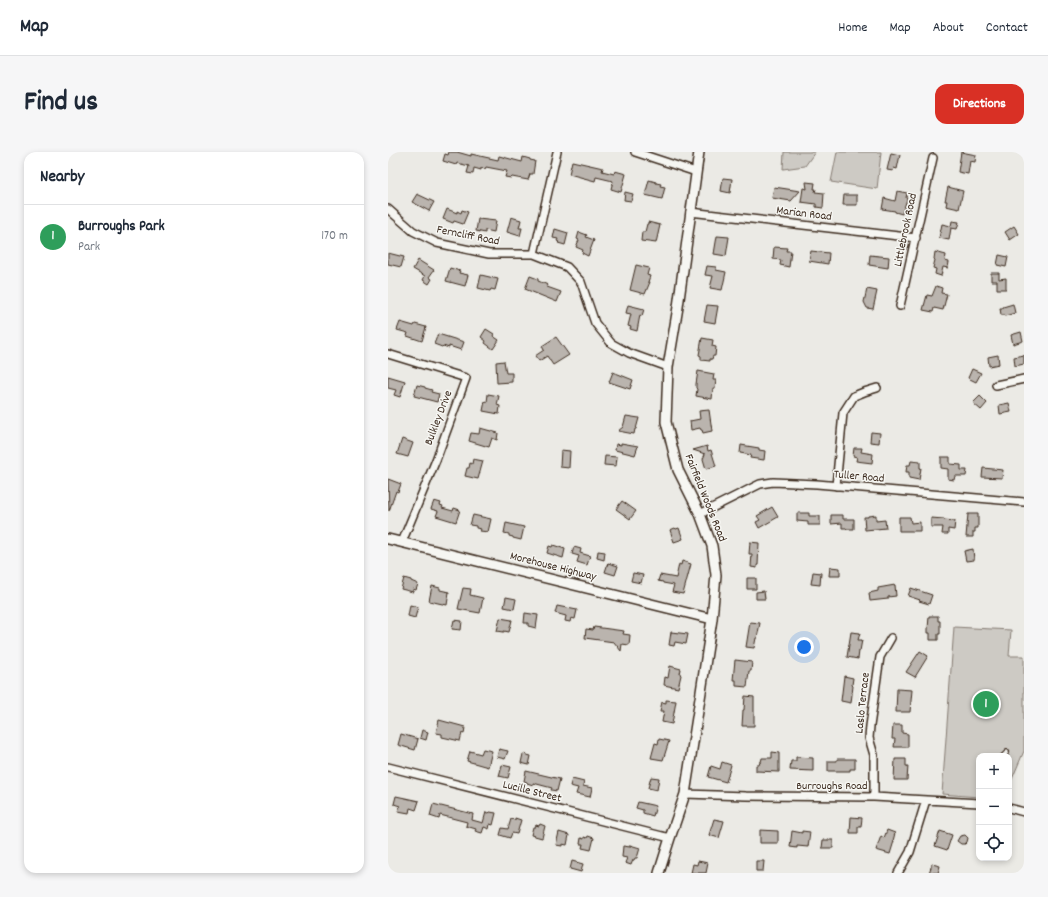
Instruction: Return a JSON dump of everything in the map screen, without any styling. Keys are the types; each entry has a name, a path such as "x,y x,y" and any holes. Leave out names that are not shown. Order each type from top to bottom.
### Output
{"main road":[{"name":"Fairfield Woods Road","path":"659,873 685,794 712,619 716,575 712,546 700,514 678,470 666,422 668,367 678,307 699,152"},
{"name":"Morehouse Highway","path":"388,539 712,619"}],"street":[{"path":"534,254 557,152"},
{"path":"635,152 696,172"},
{"name":"Littlebrook Road","path":"900,306 933,158"},
{"name":"Ferncliff Road","path":"388,209 413,231 437,243 490,254 534,254 566,267 581,282 595,323 611,343 629,353 668,367"},
{"name":"Marian Road","path":"690,212 916,238"},
{"name":"Bulkley Drive","path":"388,354 466,378 436,460 402,542"},
{"path":"996,385 1024,379"},
{"path":"836,486 843,413 854,396 876,388"},
{"name":"Tuller Road","path":"700,514 760,484 773,482 1024,502"},
{"name":"Laslo Terrace","path":"874,797 874,755 869,738 870,726 880,657 891,638"},
{"name":"Lucille Street","path":"388,767 670,838"},
{"name":"Burroughs Road","path":"685,794 874,797 976,803"},
{"path":"898,873 910,852 926,800"},
{"path":"1012,809 1024,812"}],"shaded area":[{"path":"784,152 815,152 805,166 783,169"},
{"path":"837,152 881,152 877,189 831,182"},
{"path":"954,627 1011,630 1009,656 1024,656 1024,751 1012,779 1012,753 976,753 976,797 942,794"}],"building":[{"path":"449,152 457,152 471,156 471,154 498,160 499,156 522,162 523,157 535,161 533,174 530,174 528,180 511,178 505,177 507,171 486,167 485,169 481,168 481,170 474,168 473,174 467,173 469,166 457,163 456,165 443,161 445,154 448,155"},
{"path":"961,152 976,155 975,162 970,161 968,174 958,172"},
{"path":"891,153 900,155 897,169 894,168 893,171 887,170"},
{"path":"572,161 603,168 602,171 614,174 615,171 626,174 621,192 611,189 613,181 596,177 595,181 569,174"},
{"path":"723,178 732,179 730,193 721,191"},
{"path":"649,180 665,187 662,199 645,195"},
{"path":"806,182 815,183 815,192 824,193 823,208 816,207 816,204 801,202 803,188 807,189"},
{"path":"774,187 800,191 791,201 772,198"},
{"path":"948,187 963,191 959,209 946,206 947,201 945,201"},
{"path":"897,191 907,193 907,199 902,214 895,211 882,209 884,198 895,201"},
{"path":"625,192 633,194 631,201 624,200"},
{"path":"417,194 434,202 429,211 412,202"},
{"path":"844,195 857,195 857,205 843,205"},
{"path":"447,209 457,213 457,211 461,213 462,210 468,212 463,224 454,221 453,223 443,219"},
{"path":"511,217 521,220 519,228 522,228 520,236 507,232"},
{"path":"478,219 496,221 494,232 485,230 485,233 476,231"},
{"path":"952,221 959,222 957,229 951,228 949,240 939,238 942,224 951,226"},
{"path":"648,222 660,225 656,243 641,241 642,232 645,232"},
{"path":"1014,226 1019,234 1010,240 1005,232"},
{"path":"555,229 568,233 565,245 558,243 558,239 553,238"},
{"path":"579,232 594,240 588,256 582,253 583,250 576,247 579,240 577,239"},
{"path":"717,236 729,237 726,256 714,254"},
{"path":"774,247 787,248 786,251 791,251 789,267 780,265 781,260 773,259"},
{"path":"811,251 829,253 828,264 809,261"},
{"path":"935,252 946,255 945,261 949,262 948,268 943,267 941,276 935,274 936,269 933,268"},
{"path":"388,253 404,257 401,267 388,264"},
{"path":"870,255 889,257 888,268 869,265"},
{"path":"999,255 1008,257 1006,267 997,265"},
{"path":"418,260 434,270 429,277 432,279 429,284 423,280 425,276 413,269"},
{"path":"636,265 649,268 647,275 650,276 648,282 650,282 645,294 630,290"},
{"path":"707,266 716,267 716,270 726,272 722,290 710,288 713,276 705,275"},
{"path":"450,268 460,271 459,273 468,275 465,286 446,281"},
{"path":"991,273 999,273 999,279 1006,278 1006,289 997,289 997,281 991,281"},
{"path":"481,275 498,279 495,290 491,289 490,291 478,288"},
{"path":"530,276 548,285 547,287 561,292 557,302 525,289"},
{"path":"936,286 942,288 941,293 947,294 943,310 934,308 933,312 923,310 927,295 932,296"},
{"path":"867,289 877,291 873,309 867,308 864,302"},
{"path":"1013,304 1015,313 1005,316 1001,315 1000,308"},
{"path":"628,305 644,309 642,316 640,315 637,331 630,329 631,327 628,326 631,314 626,313"},
{"path":"707,305 718,306 715,323 704,321"},
{"path":"400,322 414,326 415,324 426,327 422,341 407,336 408,333 397,330"},
{"path":"486,329 494,334 493,336 499,340 493,349 485,343 486,341 481,337"},
{"path":"1021,332 1023,341 1013,344 1011,335"},
{"path":"438,334 464,342 461,350 449,346 449,348 434,344"},
{"path":"556,337 569,355 553,365 547,356 539,361 535,356 544,350 542,346"},
{"path":"702,338 713,340 712,346 716,347 715,356 710,359 710,361 701,360 701,356 699,355"},
{"path":"998,355 999,364 989,366 988,357"},
{"path":"1024,355 1024,364 1015,366 1014,357"},
{"path":"504,361 506,373 512,373 512,382 497,383 496,362"},
{"path":"972,369 981,373 976,382 968,378"},
{"path":"698,371 714,374 713,380 716,380 715,388 713,388 712,399 696,396"},
{"path":"613,372 633,380 630,389 609,382"},
{"path":"388,376 405,381 400,397 394,395 396,390 388,388"},
{"path":"417,385 439,394 437,402 414,396"},
{"path":"488,394 499,396 497,405 500,406 499,414 483,411 485,401 487,402"},
{"path":"980,396 987,403 981,410 973,403"},
{"path":"1009,403 1011,412 1000,414 999,405"},
{"path":"709,410 712,431 703,433 700,428 691,430 690,421 700,419 699,411"},
{"path":"626,416 639,418 634,434 618,431 623,427"},
{"path":"480,428 498,433 497,440 492,438 489,447 469,441 471,433 479,434"},
{"path":"871,432 880,433 879,443 870,442"},
{"path":"402,439 413,443 408,457 397,454"},
{"path":"621,443 638,446 635,455 615,450 616,444 621,445"},
{"path":"741,445 759,448 759,450 765,451 764,460 750,458 751,455 740,453"},
{"path":"707,446 708,451 711,450 716,466 706,469 703,459 705,454 693,450"},
{"path":"854,448 862,448 861,452 873,454 872,463 856,461 857,457 853,456"},
{"path":"561,450 570,451 569,468 560,467"},
{"path":"605,456 617,457 616,466 604,465"},
{"path":"941,457 950,457 950,464 961,465 961,470 967,470 966,476 955,476 954,480 948,479 948,469 941,468"},
{"path":"473,459 483,461 478,479 465,476 467,468 469,468 470,463 472,464"},
{"path":"911,461 920,462 921,468 919,480 909,478 909,472 906,472 907,465 910,465"},
{"path":"983,468 1003,470 1002,478 982,477"},
{"path":"388,479 401,484 398,492 396,491 389,511"},
{"path":"434,501 441,503 440,505 443,506 442,508 453,511 454,508 460,510 456,522 436,516 438,511 431,509"},
{"path":"622,501 636,511 630,519 616,509"},
{"path":"772,507 778,517 759,528 756,522 760,520 757,516"},
{"path":"797,513 809,513 809,516 820,516 820,525 808,525 808,522 797,521"},
{"path":"968,514 978,514 978,528 975,528 973,537 966,537"},
{"path":"473,515 491,519 488,532 480,531 481,529 476,528 476,526 470,525"},
{"path":"831,515 843,515 843,519 854,519 854,529 842,528 842,523 831,524"},
{"path":"876,515 876,521 885,520 886,528 865,530 864,517"},
{"path":"899,517 910,517 911,523 920,522 920,531 899,531"},
{"path":"931,518 955,521 954,530 948,529 948,534 942,534 943,527 931,527"},
{"path":"506,523 524,527 521,540 504,533"},
{"path":"679,528 683,539 674,542 670,530"},
{"path":"750,542 759,543 757,568 751,567 752,554 749,554"},
{"path":"553,545 565,549 563,558 547,553 549,546 552,547"},
{"path":"574,547 581,549 580,553 590,556 587,565 577,562 579,556 572,554"},
{"path":"973,549 974,560 966,561 964,551"},
{"path":"598,551 605,552 604,560 597,558"},
{"path":"682,561 691,564 683,594 672,592 674,585 658,581 660,575 676,578 679,564 681,565"},
{"path":"608,563 618,566 615,575 605,572"},
{"path":"830,567 840,568 840,576 829,576"},
{"path":"813,572 821,573 820,585 811,584"},
{"path":"633,573 643,575 641,583 631,581"},
{"path":"404,578 418,584 416,590 413,589 413,592 401,589"},
{"path":"747,578 756,578 756,589 747,589"},
{"path":"895,585 896,596 888,597 888,599 870,601 869,593 878,591 878,588"},
{"path":"432,586 449,592 447,605 429,601"},
{"path":"463,588 471,589 470,595 483,598 480,613 458,609"},
{"path":"911,588 932,595 929,604 908,596"},
{"path":"764,591 765,599 756,599 756,592"},
{"path":"506,597 516,599 514,609 504,607"},
{"path":"410,605 418,607 415,618 408,616"},
{"path":"557,606 577,610 575,619 571,618 570,622 565,621 566,616 555,613"},
{"path":"525,613 538,615 536,628 528,626 528,623 524,623"},
{"path":"929,616 938,616 938,621 940,621 940,634 938,634 938,640 930,640 930,633 928,633"},
{"path":"500,618 512,620 509,632 497,631"},
{"path":"454,620 462,621 461,630 452,629"},
{"path":"750,622 760,623 754,648 746,647"},
{"path":"594,627 624,631 623,634 630,635 629,645 622,644 621,651 614,642 585,638 586,629 593,630"},
{"path":"671,632 688,634 686,644 675,642 674,646 669,645"},
{"path":"851,632 860,633 858,640 862,640 858,659 847,657"},
{"path":"920,651 928,656 915,677 906,672"},
{"path":"735,660 752,662 747,687 736,686 736,680 733,680"},
{"path":"670,666 681,669 678,688 664,685 665,677 668,678"},
{"path":"844,676 853,678 851,703 841,701"},
{"path":"897,689 912,690 910,712 896,712"},
{"path":"745,696 754,697 754,726 742,726"},
{"path":"666,700 676,701 672,724 662,722 664,711 660,711 662,702 666,703"},
{"path":"439,720 465,727 464,734 462,733 460,741 442,737 442,734 436,733"},
{"path":"893,725 902,725 902,733 908,734 908,747 894,747 895,739 892,739"},
{"path":"422,730 428,732 426,740 420,738"},
{"path":"401,734 418,739 415,750 398,745"},
{"path":"659,739 669,741 663,760 651,758 655,743 658,744"},
{"path":"483,749 492,751 488,767 467,761 470,751 481,754"},
{"path":"499,749 508,751 505,759 497,757"},
{"path":"772,752 779,753 779,772 756,771 756,765 759,765 762,758 772,758"},
{"path":"523,754 531,756 529,765 521,763"},
{"path":"796,757 813,758 813,771 790,770 791,761 796,761"},
{"path":"837,759 855,759 855,769 850,769 850,771 828,771 828,761 837,761"},
{"path":"895,759 906,759 906,766 908,766 907,780 894,780"},
{"path":"722,762 731,765 726,782 708,777 711,766 720,769"},
{"path":"502,765 511,767 508,778 499,776"},
{"path":"526,771 560,779 557,791 551,790 552,788 527,783 524,781"},
{"path":"651,777 659,778 657,790 648,788"},
{"path":"572,779 584,782 583,786 592,788 590,797 576,794 578,788 570,786"},
{"path":"396,796 419,801 416,810 410,808 409,813 398,811 400,806 394,804"},
{"path":"638,802 656,806 653,816 643,813 643,810 636,808"},
{"path":"433,804 473,814 472,820 483,823 486,812 496,813 493,825 490,824 489,829 484,827 482,833 475,831 476,829 466,826 467,822 440,815 439,819 430,816"},
{"path":"851,817 862,818 861,827 858,827 858,833 850,833"},
{"path":"515,818 521,820 517,834 512,833 510,838 500,835 502,828 508,829 511,819 515,820"},
{"path":"714,819 724,821 719,838 709,835"},
{"path":"540,824 545,826 542,838 531,835 533,827 536,825 539,826"},
{"path":"760,830 778,831 778,843 760,843"},
{"path":"887,830 895,833 890,854 876,850 881,836 884,838"},
{"path":"792,831 802,833 802,831 810,832 808,847 790,847"},
{"path":"940,831 952,835 947,850 935,846"},
{"path":"559,832 569,835 567,845 556,845"},
{"path":"965,835 968,838 965,844 961,844 957,841 960,836"},
{"path":"588,836 594,838 591,850 582,848 583,844 580,844 581,838 584,839 584,837 587,838"},
{"path":"823,840 833,840 833,848 822,848"},
{"path":"630,845 640,848 637,858 633,860 631,865 625,863 627,858 622,857 623,846 630,847"},
{"path":"572,861 583,864 581,872 570,869"},
{"path":"698,861 708,863 706,873 691,873 693,864 697,865"},
{"path":"756,861 764,861 763,871 756,871"},
{"path":"932,864 940,866 938,873 929,873"}],"place":[{"name":"Burroughs Park","path":"986,704"}]}
